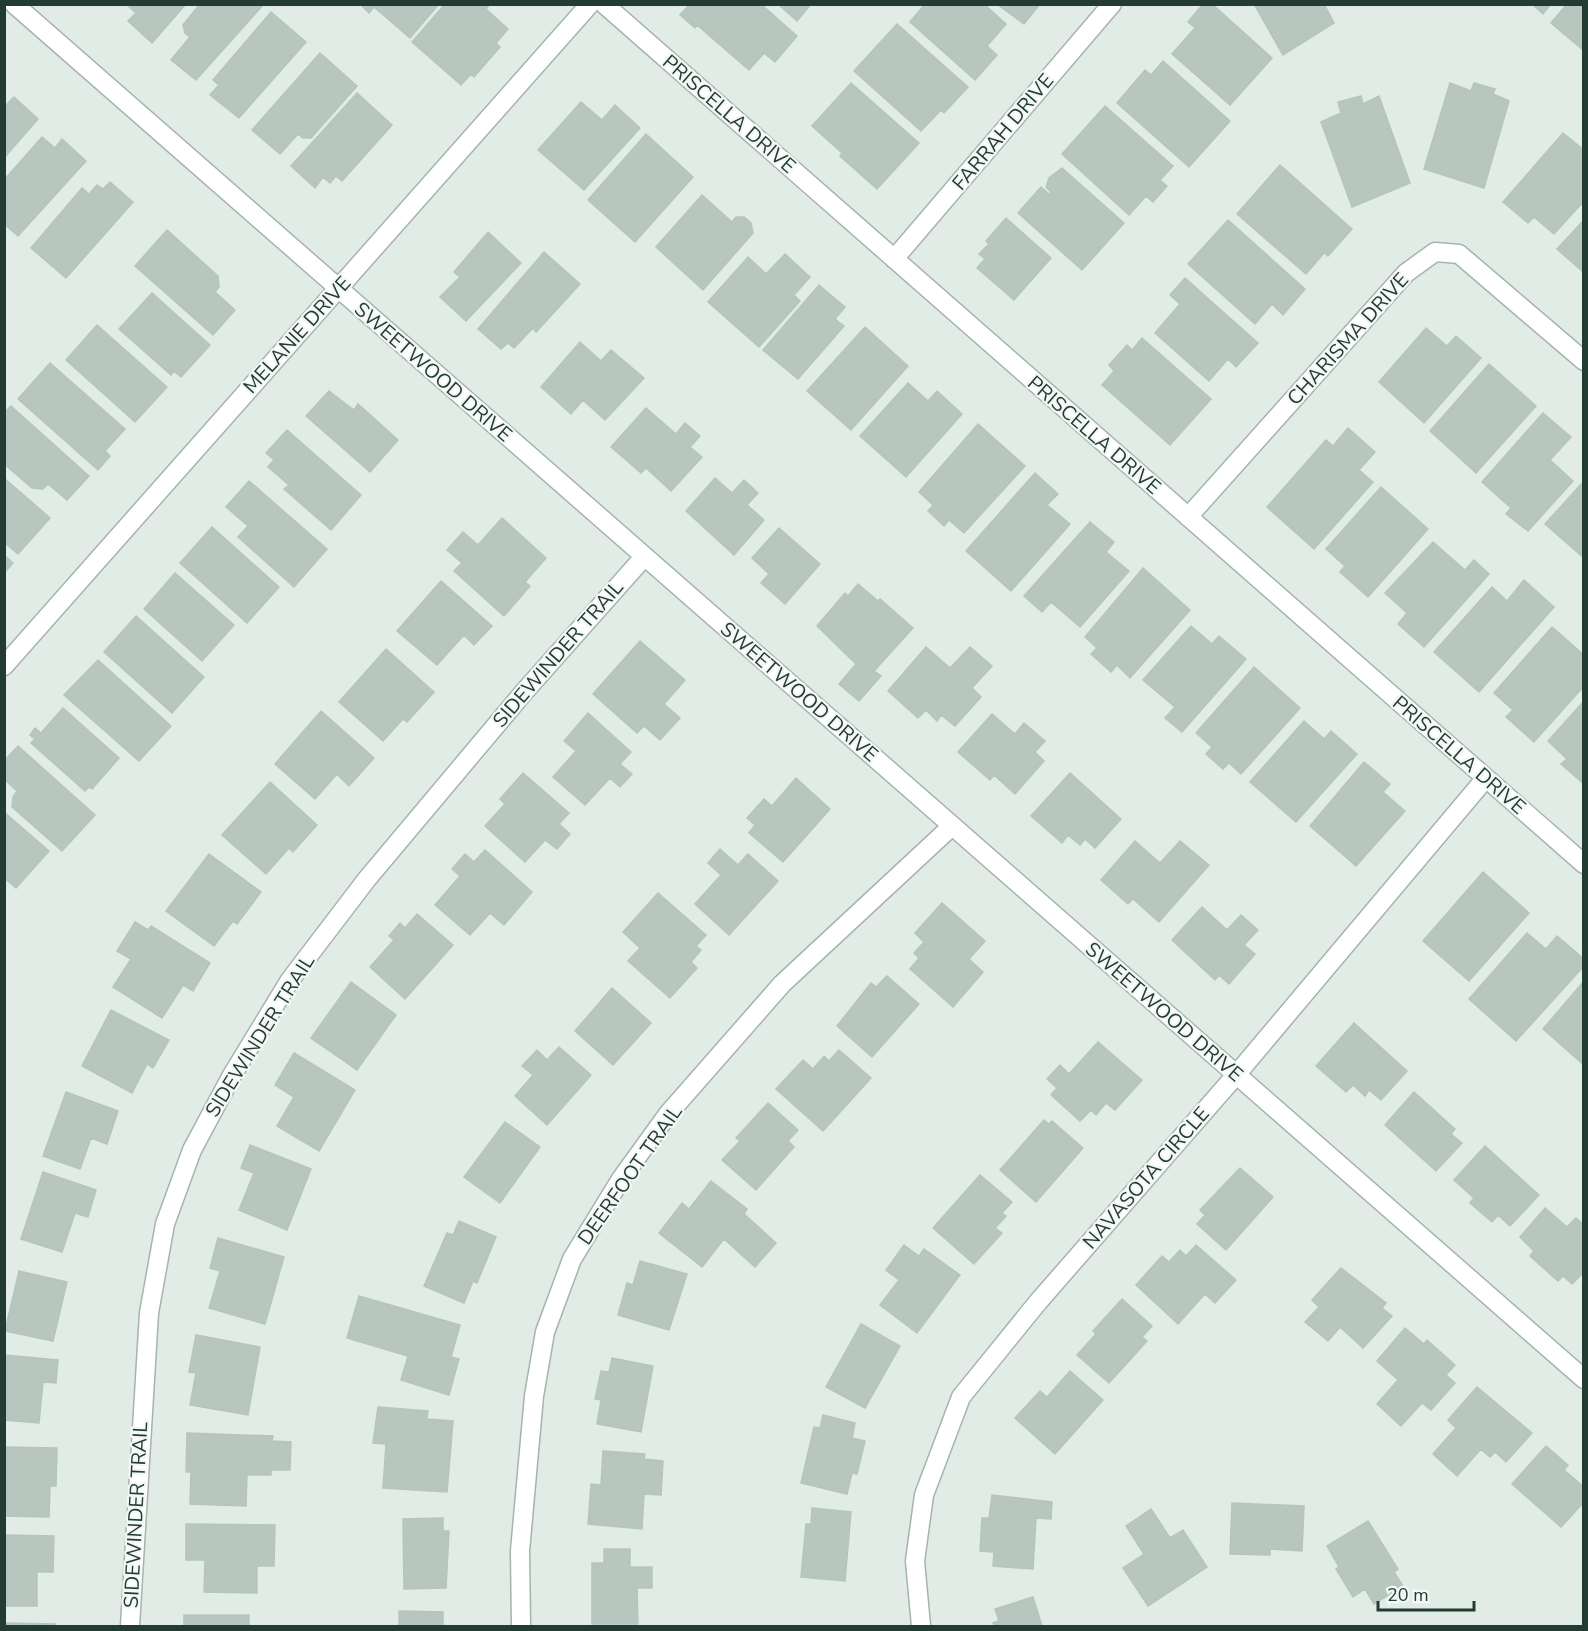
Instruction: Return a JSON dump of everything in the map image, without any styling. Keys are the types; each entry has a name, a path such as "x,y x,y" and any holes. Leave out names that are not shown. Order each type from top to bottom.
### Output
{"street":[{"name":"SWEETWOOD DRIVE","path":"14,4 1584,1379"},
{"name":"MELANIE DRIVE","path":"4,666 590,4"},
{"name":"PRISCELLA DRIVE","path":"604,4 1584,864"},
{"name":"FARRAH DRIVE","path":"894,259 1112,4"},
{"name":"CHARISMA DRIVE","path":"1188,517 1406,273 1435,252 1459,254 1584,361"},
{"name":"SIDEWINDER TRAIL","path":"130,1626 148,1313 165,1224 192,1150 231,1077 290,980 339,915 524,692 644,557"},
{"name":"NAVASOTA CIRCLE","path":"921,1626 915,1560 924,1495 961,1397 1046,1293 1236,1075 1485,779"},
{"name":"DEERFOOT TRAIL","path":"521,1626 520,1551 534,1396 545,1332 572,1259 621,1179 669,1114 782,984 952,826"}],"building":[{"path":"126,4 186,4 152,43 128,21 136,13"},
{"path":"200,4 264,4 196,80 171,60 190,37 185,33 183,25"},
{"path":"360,4 439,4 410,38 374,7 369,13"},
{"path":"445,4 490,4 486,9 508,29 496,43 500,47 474,77 471,74 461,85 412,42"},
{"path":"690,4 761,4 797,36 775,62 764,53 749,70 697,25 695,28 680,15"},
{"path":"778,4 811,4 797,21"},
{"path":"925,4 984,4 1006,24 987,46 997,55 975,80 910,22"},
{"path":"997,4 1040,4 1024,24"},
{"path":"1203,4 1212,4 1272,58 1230,105 1172,54 1195,28 1188,22"},
{"path":"1254,4 1324,4 1334,23 1283,55"},
{"path":"1532,4 1551,4 1543,14"},
{"path":"1567,4 1584,4 1584,51 1551,23"},
{"path":"271,12 306,42 239,118 210,95 219,85 213,80"},
{"path":"897,24 968,87 944,113 941,110 921,131 854,71"},
{"path":"320,53 357,86 311,138 303,138 298,134 280,154 252,130"},
{"path":"1163,61 1230,121 1189,167 1117,103 1145,70 1151,75"},
{"path":"851,83 919,143 877,189 840,156 842,153 812,126"},
{"path":"1450,83 1471,91 1474,83 1495,89 1493,94 1509,101 1484,188 1424,169"},
{"path":"357,93 392,125 342,181 336,176 330,183 323,177 315,188 291,166"},
{"path":"1361,96 1363,104 1379,96 1410,183 1352,207 1321,122 1341,113 1338,102"},
{"path":"14,97 38,119 4,158 4,107"},
{"path":"581,102 602,120 615,105 640,128 584,190 538,150"},
{"path":"1105,106 1173,166 1160,180 1167,186 1153,202 1146,196 1129,215 1062,154"},
{"path":"1563,133 1584,150 1584,201 1554,234 1534,217 1528,223 1503,202"},
{"path":"646,134 693,177 635,242 588,200"},
{"path":"42,137 55,148 62,139 86,161 18,236 4,224 4,180"},
{"path":"1280,165 1352,229 1328,256 1324,253 1306,274 1237,214"},
{"path":"1062,168 1124,223 1082,270 1018,213 1041,187 1049,194 1051,192 1046,187 1049,178"},
{"path":"110,182 133,202 66,278 31,248 82,188 89,194 97,185 103,189"},
{"path":"702,195 732,222 736,217 744,217 751,223 753,233 703,290 656,247"},
{"path":"1006,218 1051,258 1014,300 977,268 985,259 979,254 989,244 986,241"},
{"path":"1228,220 1305,289 1283,315 1272,304 1255,324 1188,264"},
{"path":"1584,220 1584,269 1582,271 1557,249"},
{"path":"167,230 218,276 219,287 215,292 235,310 213,335 135,266"},
{"path":"488,232 521,263 466,321 440,297 460,277 454,272"},
{"path":"544,252 580,284 536,332 533,328 514,348 508,343 501,349 478,329"},
{"path":"785,254 810,277 794,295 800,301 759,347 708,302 748,257 766,274"},
{"path":"1185,278 1258,343 1236,367 1228,359 1209,381 1155,333 1180,304 1170,295"},
{"path":"819,285 845,307 835,319 844,326 798,379 763,350"},
{"path":"152,293 210,345 181,377 174,371 171,375 119,329"},
{"path":"97,325 167,387 135,422 66,360"},
{"path":"865,327 908,366 851,430 807,391"},
{"path":"1426,328 1447,346 1456,336 1481,358 1424,423 1379,382"},
{"path":"1142,338 1211,399 1170,445 1102,385 1114,371 1109,365 1127,345 1132,350"},
{"path":"580,342 601,361 611,350 644,378 605,420 583,400 571,414 541,387"},
{"path":"50,363 125,429 105,451 110,456 98,470 18,399"},
{"path":"1489,364 1536,406 1476,473 1430,431"},
{"path":"908,383 928,401 937,391 962,414 906,477 860,436"},
{"path":"329,391 354,410 358,404 398,440 370,472 306,416"},
{"path":"11,406 89,476 67,500 48,484 43,489 32,488 4,464 4,413"},
{"path":"646,408 676,434 685,423 700,436 690,447 702,457 671,491 646,468 641,473 611,447"},
{"path":"1543,413 1571,437 1550,460 1573,481 1528,531 1506,514 1511,508 1482,482"},
{"path":"978,424 1025,466 964,533 949,520 944,526 928,511 933,505 919,492"},
{"path":"1348,428 1375,452 1359,470 1373,482 1314,549 1267,507 1326,440 1333,446"},
{"path":"287,430 361,495 331,530 284,489 289,485 268,467 274,460 266,453"},
{"path":"1035,473 1058,494 1047,505 1070,524 1011,591 966,551"},
{"path":"4,478 50,518 18,554 4,542"},
{"path":"715,478 732,493 744,480 758,493 747,505 764,520 734,555 686,511"},
{"path":"249,481 327,549 294,587 238,537 248,526 226,507"},
{"path":"1584,481 1584,558 1545,524"},
{"path":"1381,487 1428,529 1368,597 1340,572 1345,566 1326,549"},
{"path":"502,518 546,558 525,582 530,586 504,616 454,571 462,563 447,550 463,532 478,545"},
{"path":"1090,522 1114,542 1106,552 1129,571 1080,627 1051,602 1042,612 1024,596"},
{"path":"212,527 279,587 247,623 180,563"},
{"path":"779,528 820,564 785,604 761,583 769,574 752,558"},
{"path":"1433,542 1465,570 1474,560 1489,574 1424,647 1398,624 1407,613 1385,593"},
{"path":"4,555 13,563 4,573"},
{"path":"1143,568 1190,610 1130,678 1117,665 1111,672 1091,654 1097,648 1085,637"},
{"path":"175,573 234,625 202,661 144,609"},
{"path":"1524,580 1554,607 1479,692 1434,652 1492,587 1507,601"},
{"path":"441,581 492,626 474,645 464,635 437,665 397,631"},
{"path":"858,584 878,601 880,599 913,628 874,671 881,676 859,701 839,684 856,664 817,626 845,593 848,596"},
{"path":"136,616 204,677 172,713 104,652"},
{"path":"1191,626 1212,644 1219,636 1246,659 1182,732 1165,718 1175,707 1143,680"},
{"path":"1552,627 1584,655 1584,686 1534,742 1506,717 1513,710 1494,693"},
{"path":"640,641 685,680 664,704 680,718 660,740 644,726 637,733 593,694"},
{"path":"926,647 950,668 970,647 992,666 972,688 981,697 955,726 941,715 937,721 926,710 918,718 888,691"},
{"path":"386,649 434,692 407,722 403,719 383,741 339,702"},
{"path":"98,660 171,726 139,761 64,695"},
{"path":"1254,667 1300,708 1241,774 1229,763 1223,769 1206,754 1212,747 1196,733"},
{"path":"1584,701 1584,784 1561,764 1567,759 1548,741"},
{"path":"63,708 119,758 92,789 89,787 85,791 31,743 35,739 30,735 35,728 41,733"},
{"path":"321,711 374,758 349,786 337,774 315,799 275,764"},
{"path":"588,713 631,752 620,764 632,774 620,787 610,778 585,805 553,777 576,751 564,741"},
{"path":"992,714 1015,734 1024,723 1045,741 1035,752 1044,761 1015,794 994,775 990,780 958,752"},
{"path":"1304,721 1324,739 1331,731 1357,754 1296,822 1250,782"},
{"path":"18,746 95,815 62,851 12,807 13,797 17,791 4,779 4,761"},
{"path":"1364,762 1390,784 1383,792 1405,811 1356,866 1310,826"},
{"path":"523,773 569,813 559,824 570,834 557,849 545,840 525,862 485,826 505,804 500,799"},
{"path":"1070,773 1121,819 1095,848 1085,839 1080,845 1068,835 1062,843 1031,816"},
{"path":"796,778 830,809 783,862 749,833 755,825 747,818 764,799 772,806"},
{"path":"270,782 317,825 293,852 289,848 266,874 222,835"},
{"path":"4,812 49,851 16,888 4,878"},
{"path":"1135,841 1160,863 1180,841 1209,865 1159,922 1133,899 1128,904 1101,880"},
{"path":"720,849 738,865 748,854 778,881 729,935 695,904 721,875 708,863"},
{"path":"485,850 532,892 504,925 490,913 470,935 435,905 460,876 452,869 465,854 474,862"},
{"path":"209,854 261,892 237,924 233,921 214,946 166,911"},
{"path":"1483,872 1529,913 1469,981 1423,941"},
{"path":"658,893 706,935 696,946 701,950 691,962 697,968 670,998 628,961 640,948 623,932"},
{"path":"942,903 985,941 969,959 983,972 953,1007 910,969 919,958 914,953 924,942 915,933"},
{"path":"1202,907 1227,930 1241,915 1258,930 1244,945 1255,954 1229,984 1219,975 1215,980 1172,940"},
{"path":"417,914 453,945 405,999 370,967 394,940 389,936 400,923 405,928"},
{"path":"135,922 148,930 151,926 210,963 193,991 183,985 162,1018 113,987 131,959 117,951"},
{"path":"1527,933 1546,949 1557,936 1584,959 1584,966 1516,1041 1469,999"},
{"path":"887,976 919,1004 872,1057 837,1026 871,983 876,987"},
{"path":"1584,981 1584,1065 1543,1029"},
{"path":"351,982 396,1015 357,1070 311,1038"},
{"path":"612,988 651,1023 613,1065 575,1031"},
{"path":"111,1010 169,1040 153,1068 147,1064 132,1093 82,1066"},
{"path":"1354,1023 1407,1071 1381,1100 1369,1090 1365,1096 1353,1085 1346,1092 1316,1066"},
{"path":"1098,1042 1142,1080 1115,1110 1106,1103 1096,1115 1091,1110 1080,1121 1051,1095 1057,1088 1047,1079 1060,1065 1069,1074"},
{"path":"559,1047 591,1075 547,1125 515,1096 533,1075 522,1066 537,1050 547,1060"},
{"path":"839,1050 871,1078 823,1131 776,1089 803,1060 813,1069 824,1056 829,1061"},
{"path":"294,1053 355,1090 319,1151 277,1126 294,1097 275,1085"},
{"path":"66,1092 118,1111 107,1144 91,1138 80,1169 43,1156"},
{"path":"1414,1092 1455,1129 1451,1134 1462,1143 1436,1171 1385,1125"},
{"path":"768,1103 798,1130 788,1141 794,1147 756,1190 722,1160 740,1141 736,1138"},
{"path":"1044,1120 1049,1124 1052,1121 1083,1148 1036,1202 1000,1170"},
{"path":"505,1122 540,1147 500,1203 464,1177"},
{"path":"250,1145 311,1169 287,1230 239,1210 254,1173 241,1168"},
{"path":"1485,1146 1539,1195 1510,1226 1498,1215 1492,1222 1470,1203 1474,1198 1454,1180"},
{"path":"1240,1168 1273,1197 1226,1250 1197,1224 1205,1215 1200,1210"},
{"path":"43,1172 96,1190 88,1217 75,1213 62,1252 21,1239"},
{"path":"980,1175 1012,1202 1002,1213 1006,1216 995,1228 1002,1233 974,1264 933,1228"},
{"path":"711,1181 747,1209 744,1214 776,1243 755,1267 724,1239 702,1267 659,1233 682,1203 689,1209"},
{"path":"1545,1208 1567,1227 1576,1218 1584,1225 1584,1272 1572,1284 1563,1276 1558,1281 1530,1256 1534,1251 1520,1237"},
{"path":"459,1221 496,1237 477,1283 473,1281 464,1303 424,1286 447,1233 453,1235"},
{"path":"218,1238 284,1257 265,1324 209,1308 220,1271 210,1268"},
{"path":"904,1245 919,1256 924,1249 960,1275 917,1333 880,1305 899,1280 886,1270"},
{"path":"1196,1245 1236,1280 1215,1303 1205,1294 1178,1324 1136,1285 1162,1256 1169,1262 1180,1250 1186,1256"},
{"path":"640,1261 687,1274 669,1330 618,1315 627,1283 633,1285"},
{"path":"1341,1268 1386,1303 1382,1308 1392,1316 1363,1348 1340,1327 1328,1341 1305,1322 1319,1307 1312,1300"},
{"path":"19,1271 67,1282 53,1341 5,1331"},
{"path":"359,1296 460,1325 451,1357 459,1359 449,1395 401,1380 408,1356 347,1338"},
{"path":"1122,1299 1152,1326 1142,1337 1147,1341 1109,1383 1077,1355 1096,1334 1093,1331"},
{"path":"861,1324 900,1346 865,1408 826,1387"},
{"path":"1405,1328 1424,1344 1427,1340 1455,1365 1446,1375 1455,1383 1431,1410 1422,1403 1401,1426 1377,1404 1398,1380 1377,1361"},
{"path":"196,1335 260,1347 248,1415 190,1405 196,1373 189,1372"},
{"path":"4,1355 58,1360 56,1383 43,1382 39,1423 4,1420"},
{"path":"612,1358 653,1366 641,1432 597,1424 601,1400 595,1399 601,1371 609,1372"},
{"path":"1070,1371 1103,1400 1055,1454 1015,1418 1040,1391 1047,1397"},
{"path":"1477,1387 1532,1433 1506,1462 1495,1452 1490,1457 1481,1449 1457,1476 1433,1454 1456,1428 1448,1420"},
{"path":"378,1407 428,1411 427,1419 453,1421 447,1492 383,1488 386,1444 373,1443"},
{"path":"823,1415 855,1423 852,1438 865,1441 857,1474 852,1473 847,1494 801,1483 814,1427 820,1428"},
{"path":"187,1433 273,1436 272,1441 291,1442 290,1470 271,1470 271,1475 247,1475 246,1506 190,1504 191,1472 186,1472"},
{"path":"1546,1446 1568,1465 1564,1470 1584,1487 1584,1502 1561,1527 1512,1484"},
{"path":"4,1447 57,1448 56,1486 50,1486 49,1517 4,1516"},
{"path":"603,1451 645,1454 644,1459 663,1461 661,1495 644,1494 642,1529 588,1524 591,1484 601,1485"},
{"path":"992,1495 1052,1502 1051,1519 1036,1518 1033,1569 993,1566 994,1552 980,1551 982,1518 989,1518"},
{"path":"1232,1503 1304,1506 1302,1551 1270,1549 1270,1555 1230,1554"},
{"path":"812,1508 851,1512 845,1581 801,1577 806,1524 811,1524"},
{"path":"1151,1509 1170,1538 1183,1530 1207,1567 1148,1606 1123,1568 1144,1554 1126,1526"},
{"path":"443,1518 443,1531 449,1531 446,1588 404,1589 403,1519"},
{"path":"1368,1521 1398,1569 1394,1572 1403,1586 1374,1604 1365,1589 1353,1597 1336,1569 1339,1567 1327,1546"},
{"path":"186,1524 275,1525 274,1566 257,1566 257,1593 204,1592 205,1560 186,1560"},
{"path":"4,1535 54,1536 53,1572 37,1572 37,1606 4,1606"},
{"path":"604,1549 630,1549 630,1567 652,1567 652,1588 637,1588 638,1624 592,1624 592,1563 604,1563"},
{"path":"1033,1597 1042,1626 995,1626 993,1623 999,1621 995,1609"},
{"path":"399,1611 443,1612 443,1626 399,1626"},
{"path":"184,1615 249,1615 249,1626 184,1626"},
{"path":"4,1623 55,1624 55,1626 4,1626"}]}
